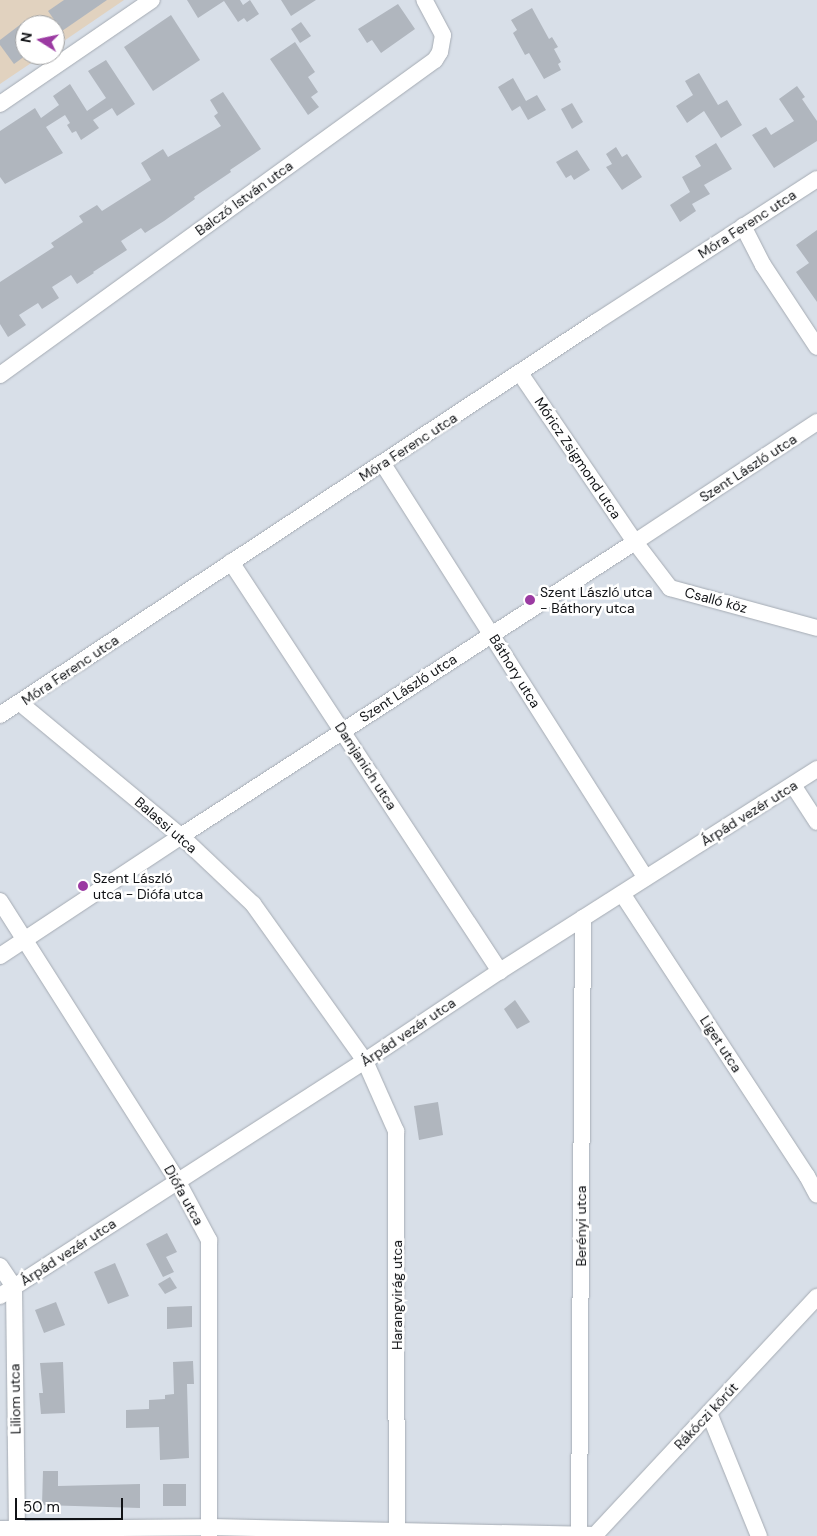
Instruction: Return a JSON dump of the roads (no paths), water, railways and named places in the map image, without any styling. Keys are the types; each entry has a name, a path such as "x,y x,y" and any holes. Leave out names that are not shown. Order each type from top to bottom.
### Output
{"street":[{"path":"0,104 152,0"},
{"name":"Balczó István utca","path":"0,375 435,60 440,52 443,35 424,0"},
{"name":"Móra Ferenc utca","path":"0,716 231,562 817,179"},
{"path":"743,226 763,265 817,347"},
{"name":"Móricz Zsigmond utca","path":"520,373 635,542"},
{"name":"Szent László utca","path":"0,956 180,836 817,422"},
{"name":"Báthory utca","path":"383,464 646,878"},
{"name":"Csalló köz","path":"635,542 670,588 817,628"},
{"name":"Damjanich utca","path":"231,562 500,971"},
{"name":"Balassi utca","path":"20,703 180,836 253,904 365,1061"},
{"name":"Árpád vezér utca","path":"7,1292 365,1061 500,971 817,769"},
{"path":"793,785 817,822"},
{"name":"Liget utca","path":"623,894 807,1176 817,1195"},
{"name":"Diófa utca","path":"0,901 178,1182 209,1240 209,1531"},
{"name":"Berényi utca","path":"584,918 591,1535"},
{"name":"Harangvirág utca","path":"365,1061 396,1131 397,1534"},
{"path":"0,1266 7,1292"},
{"name":"Liliom utca","path":"7,1292 17,1532"},
{"name":"Rákóczi körút","path":"591,1535 709,1413 817,1297"},
{"path":"709,1413 759,1536"},
{"path":"0,1529 17,1532 209,1531 591,1535"}],"place":[{"name":"Szent László utca - Báthory utca","path":"530,600"},
{"name":"Szent László utca - Diófa utca","path":"83,886"}]}
